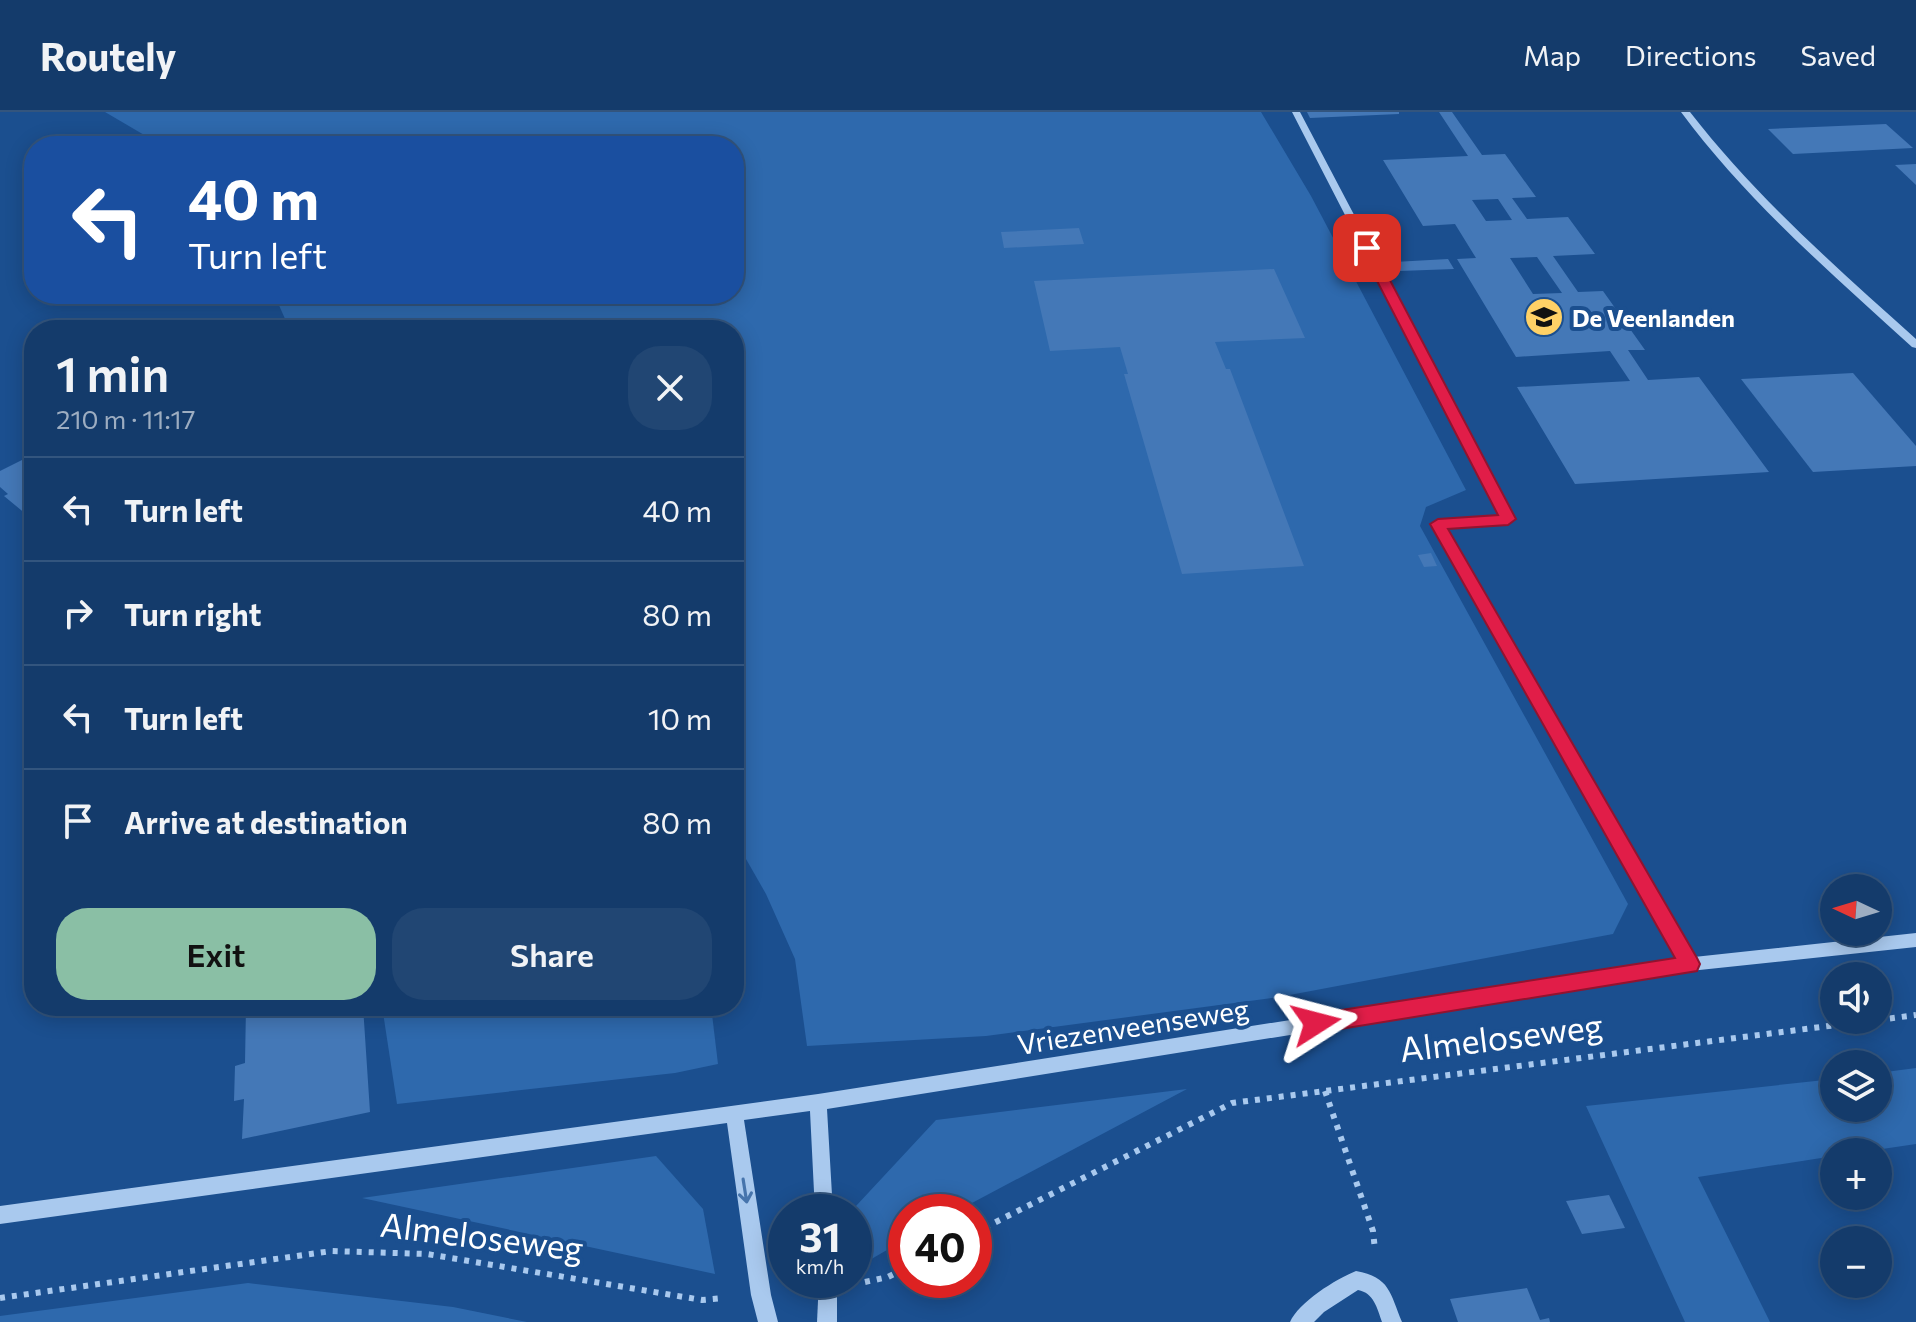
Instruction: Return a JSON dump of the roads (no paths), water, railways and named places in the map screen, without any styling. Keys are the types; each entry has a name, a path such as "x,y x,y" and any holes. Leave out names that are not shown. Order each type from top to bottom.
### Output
{"street":[{"path":"1296,112 1508,519 1438,524 1690,964"},
{"path":"1685,112 1743,180 1814,253 1916,345"},
{"name":"Vriezenveenseweg","path":"787,1107 1690,964 1916,940"},
{"path":"818,1102 823,1194"},
{"name":"Almeloseweg","path":"0,1215 787,1107"},
{"path":"734,1114 761,1295 768,1322"},
{"path":"1300,1322 1317,1305 1356,1280 1371,1283 1381,1294 1392,1322"},
{"path":"827,1322 828,1298"}],"place":[{"name":"De Veenlanden","path":"1544,317"}]}
